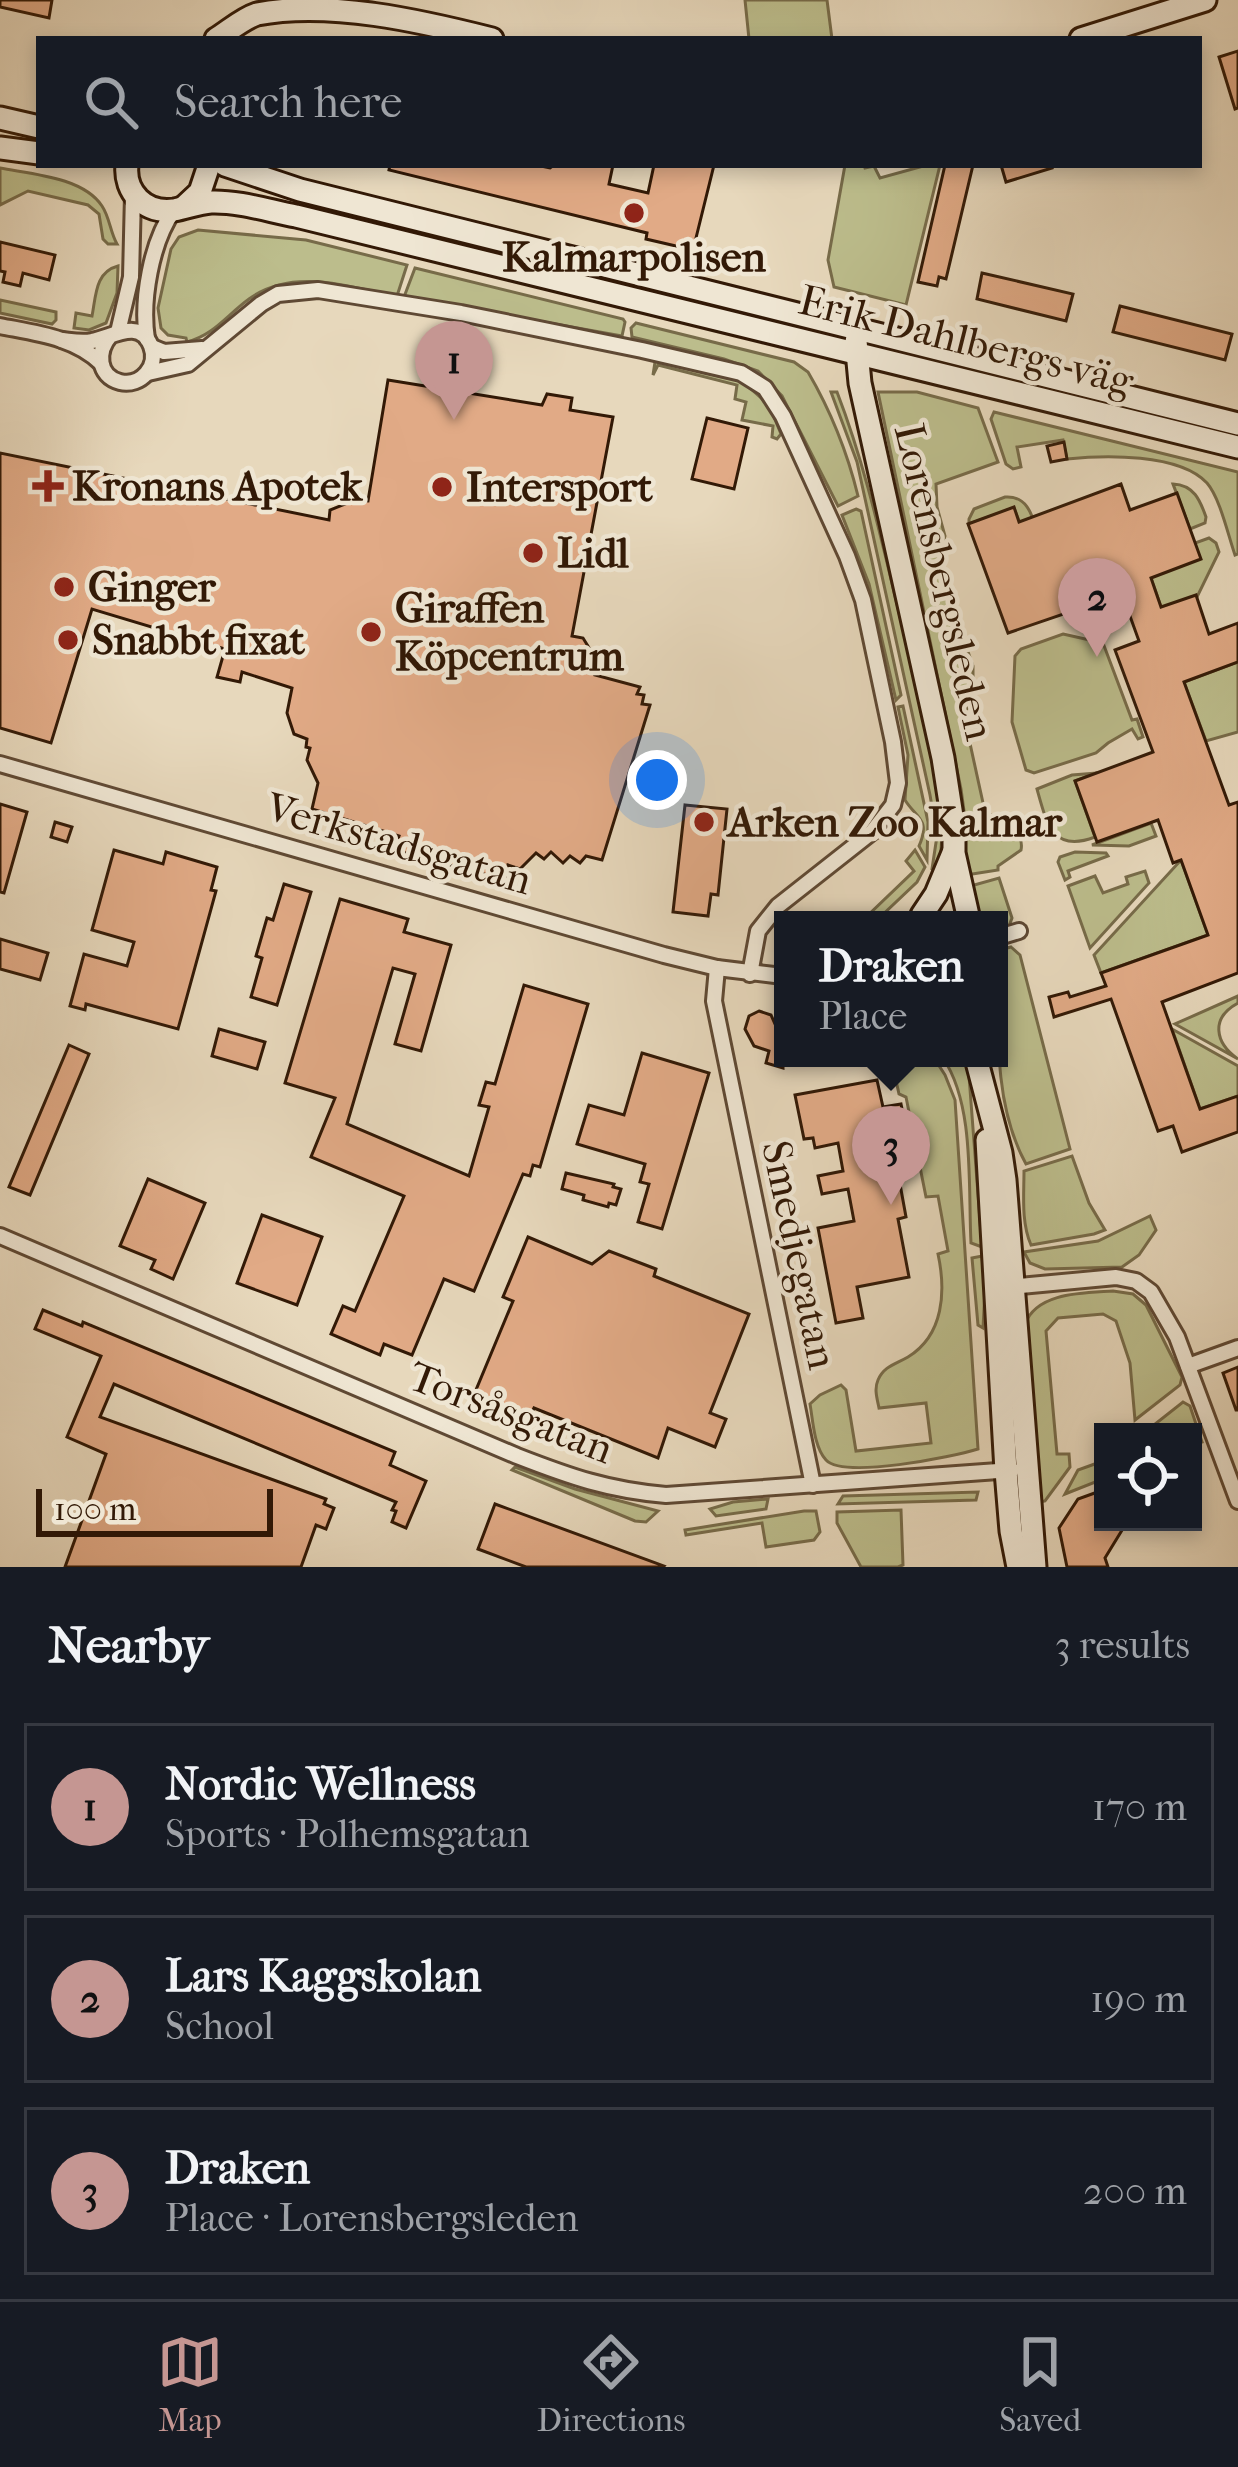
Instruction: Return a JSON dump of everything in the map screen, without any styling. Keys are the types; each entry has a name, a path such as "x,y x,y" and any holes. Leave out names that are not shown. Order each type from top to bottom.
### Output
{"main road":[{"path":"1091,36 1205,0"},
{"path":"223,36 261,12 355,7 480,36"},
{"path":"0,118 36,126"},
{"path":"0,148 36,153"},
{"path":"179,208 200,192 208,168"},
{"name":"Erik Dahlbergs väg","path":"234,168 300,190 1238,424"},
{"name":"Erik Dahlbergs väg","path":"124,179 152,208 210,202 296,216 1238,447"},
{"name":"Lorensbergsleden","path":"857,328 860,383 943,758 954,853 967,911"},
{"name":"Lorensbergsleden","path":"924,911 954,853"},
{"path":"978,1067 1001,1153 1006,1471 1018,1567"},
{"path":"1005,1287 1029,1469 1035,1567"}],"street":[{"path":"124,179 131,277 114,334 101,351 106,374 116,381 127,383 188,364 278,294 318,290 642,350 742,373 765,388 783,416 863,600 898,783 893,806 872,832 778,906 758,931 750,974"},
{"path":"148,373 153,362 145,294 162,233 179,208"},
{"path":"0,326 62,340 101,363"},
{"path":"62,340 95,341 129,330 164,352 207,348"},
{"name":"Verkstadsgatan","path":"0,764 717,968 774,975"},
{"path":"1008,934 1019,931"},
{"name":"Smedjegatan","path":"717,968 714,1001 813,1485"},
{"name":"Torsåsgatan","path":"0,1236 571,1477 620,1491 666,1495 1029,1469"},
{"path":"1005,1287 1116,1277 1136,1281 1151,1292 1177,1337 1238,1501"},
{"path":"1188,1366 1238,1348"}],"green space":[{"path":"745,0 827,0 832,36 749,36"},
{"path":"0,168 56,178 93,196 107,215 117,244 103,239 99,214 88,205 28,191 0,205"},
{"path":"844,168 875,168 880,178 916,168 939,168 906,305 834,287 828,260"},
{"path":"198,230 306,240 407,265 397,296 321,282 284,284 249,299 213,330 187,342 161,328 158,308 171,249 179,237"},
{"path":"118,266 117,293 106,323 89,330 74,328 76,313 92,316 101,279"},
{"path":"415,268 623,319 622,336 404,297"},
{"path":"0,300 56,312 56,320 52,324 0,313"},
{"path":"636,323 794,362 808,372 838,432 858,496 838,506 782,396 758,371 632,337"},
{"path":"655,362 742,381 769,405 781,434 777,439 772,437 773,426 742,420 746,402 735,399 737,385 658,365 653,375"},
{"path":"831,392 837,392 865,478 925,716 941,812 938,872 932,869 937,836 930,795 857,462"},
{"path":"878,392 917,392 978,408 998,462 936,484 945,536 937,563 973,666 973,694 964,716 985,812 1010,826 1021,843 1021,850 998,870 966,875 961,789"},
{"path":"994,412 1238,472 1238,554 1212,490 1194,473 1140,458 1067,459 1063,440 1017,447 1021,467 1013,469 1006,464 991,419"},
{"path":"1173,484 1195,494 1205,523 1190,529"},
{"path":"1005,497 1025,504 1040,540 1028,544 1014,508 969,524 974,509"},
{"path":"861,511 901,695 896,700 869,584 842,515"},
{"path":"1209,538 1219,552 1197,597 1165,618 1151,578 1195,543"},
{"path":"1063,634 1103,643 1143,737 1138,739 1132,729 1096,753 1034,773 1026,770 1012,722 1015,656 1021,649"},
{"path":"1238,662 1238,732 1206,741 1184,682"},
{"path":"903,706 928,822 927,860 919,846 923,824 905,800 908,755 898,707"},
{"path":"1097,773 1075,781 1095,837 1061,838 1049,824 1037,789 1072,775"},
{"path":"1151,823 1156,836 1129,846 1092,845"},
{"path":"915,850 925,867 917,882 886,911 872,911 914,871 906,861"},
{"path":"1075,852 1108,856 1068,871 1070,877 1065,880 1058,862"},
{"path":"1181,860 1208,935 1101,973 1094,955"},
{"path":"1145,871 1149,883 1090,948 1068,886 1095,876 1103,893 1128,884 1126,877"},
{"path":"999,878 1012,918 1009,926 1008,911 978,911 967,887"},
{"path":"1008,948 1020,955 1070,1149 1026,1164 1007,1114 1000,1067 1008,1067"},
{"path":"1238,996 1238,1003 1223,1016 1219,1031 1224,1046 1238,1059 1175,1024"},
{"path":"1172,1029 1238,1066 1238,1096 1200,1109"},
{"path":"904,1067 940,1067 955,1100 978,1449 899,1465 837,1465 826,1460 819,1448 810,1404 841,1385 846,1390 856,1451 931,1443 926,1403 879,1408 876,1394 884,1371 929,1337 942,1297 938,1254 948,1251 938,1196 926,1197 906,1097 899,1094 895,1076 906,1073"},
{"path":"948,1067 967,1067 982,1247 971,1243 965,1122"},
{"path":"1072,1156 1089,1203 1105,1230 1031,1245 1024,1218 1024,1171"},
{"path":"1150,1216 1156,1230 1139,1255 1122,1267 1045,1269 1030,1263 1024,1252 1098,1241"},
{"path":"982,1256 983,1328 978,1325 972,1258"},
{"path":"1113,1291 1133,1294 1146,1305 1182,1377 1180,1385 1135,1420 1130,1363 1116,1321 1103,1314 1058,1318 1046,1331 1057,1454 1069,1454 1070,1467 1040,1502 1025,1324 1031,1313 1050,1300"},
{"path":"1183,1402 1190,1406 1196,1423 1156,1423"},
{"path":"1094,1464 1094,1483 1065,1494 1078,1470"},
{"path":"515,1467 658,1511 646,1522 635,1521 512,1470"},
{"path":"978,1492 976,1500 838,1504 843,1496"},
{"path":"768,1499 766,1509 716,1516 710,1509 733,1502"},
{"path":"901,1510 903,1565 861,1567 837,1523 837,1512"},
{"path":"816,1511 820,1532 814,1540 766,1547 762,1523 686,1535 685,1530"}],"building":[{"path":"0,0 52,0 49,18 0,7"},
{"path":"1238,51 1238,108 1235,109 1219,57"},
{"name":"Kalmarpolisen","path":"612,168 609,184 648,193 653,168 713,168 693,250 646,239 647,233 389,170"},
{"path":"944,168 972,168 946,279 939,277 937,286 918,282"},
{"path":"1002,168 1052,168 1006,182"},
{"path":"0,242 55,255 49,280 23,273 20,286 3,282"},
{"path":"982,273 1073,294 1066,321 977,299"},
{"path":"1120,306 1232,334 1225,360 1113,332"},
{"name":"Giraffen Köpcentrum","path":"388,380 542,405 547,394 572,398 570,410 613,417 572,636 583,638 599,664 595,675 640,687 637,694 644,695 642,704 650,705 602,860 586,856 580,863 570,856 563,863 551,852 544,859 536,853 520,869 508,865 506,880 394,850 399,836 312,809 318,783 307,760 307,739 294,734 287,713 292,688 242,672 240,682 217,677 225,649 92,609 51,743 0,728 0,453 329,520 330,510 355,500 368,501"},
{"path":"707,418 748,428 734,489 692,479"},
{"path":"1064,442 1067,459 1051,462 1047,446"},
{"path":"1121,484 1130,510 1177,493 1201,559 1151,578 1161,607 1196,595 1209,634 1238,623 1238,662 1184,682 1229,805 1238,802 1238,973 1162,1002 1200,1109 1238,1096 1238,1132 1182,1152 1173,1126 1158,1131 1111,999 1054,1017 1049,997 1068,992 1070,997 1106,986 1101,973 1208,935 1181,860 1173,863 1158,820 1097,842 1075,781 1153,752 1115,650 1139,641 1122,594 1008,633 968,524 1014,507 1019,522"},
{"path":"0,804 27,812 4,893 0,892"},
{"path":"685,805 727,809 718,895 711,894 708,916 673,912"},
{"path":"55,822 72,827 67,842 51,837"},
{"path":"114,850 163,864 166,852 217,867 211,890 216,891 178,1029 86,1004 85,1010 70,1006 84,954 127,966 134,942 92,930"},
{"path":"284,884 311,892 277,1005 251,997 267,918 273,920"},
{"path":"340,899 408,919 404,932 451,945 421,1051 395,1044 415,974 393,968 347,1124 469,1176 489,1107 479,1105 486,1082 495,1084 524,985 588,1004 540,1167 533,1165 530,1176 523,1174 474,1291 444,1279 412,1355 384,1344 380,1355 331,1334 343,1306 355,1311 404,1196 311,1157 335,1098 285,1083"},
{"path":"0,939 48,953 40,980 0,969"},
{"path":"759,1011 771,1015 774,1065 766,1063 769,1051 754,1046 745,1029 749,1016"},
{"path":"219,1029 265,1042 257,1069 212,1056"},
{"path":"69,1045 89,1054 30,1195 9,1187"},
{"path":"642,1053 709,1073 662,1229 638,1222 649,1184 640,1182 645,1164 577,1144 589,1105 624,1115"},
{"path":"877,1080 883,1107 901,1104 914,1170 898,1173 906,1217 898,1219 909,1277 857,1287 863,1318 836,1323 818,1228 854,1221 848,1189 822,1194 818,1176 843,1171 838,1143 815,1148 813,1138 804,1139 795,1095"},
{"path":"566,1173 614,1184 621,1189 616,1205 583,1200 584,1195 562,1189"},
{"path":"148,1179 205,1203 173,1279 151,1269 155,1260 120,1246"},
{"path":"262,1215 322,1237 297,1305 237,1283"},
{"path":"528,1237 592,1264 609,1251 656,1269 654,1276 749,1314 710,1413 726,1419 715,1447 668,1428 658,1458 534,1408 526,1424 471,1402 513,1301 503,1297"},
{"path":"43,1310 82,1326 83,1322 395,1452 390,1465 426,1481 406,1528 392,1522 396,1502 114,1384 100,1417 326,1499 324,1504 334,1508 326,1529 316,1525 301,1567 65,1567 106,1454 67,1437 101,1356 35,1329"},
{"path":"1238,1367 1238,1410 1236,1410 1223,1373"},
{"path":"1094,1493 1094,1531 1122,1531 1105,1558 1108,1567 1067,1567 1059,1528 1078,1499"},
{"path":"495,1504 664,1566 526,1567 478,1549"}],"place":[{"name":"Kalmarpolisen","path":"634,213"},
{"name":"Nordic Wellness","path":"454,420"},
{"name":"Kronans Apotek","path":"48,486"},
{"name":"Intersport","path":"442,487"},
{"name":"Lidl","path":"533,553"},
{"name":"Ginger","path":"64,587"},
{"name":"Giraffen Köpcentrum","path":"371,632"},
{"name":"Snabbt fixat","path":"68,640"},
{"name":"Lars Kaggskolan","path":"1097,657"},
{"name":"Arken Zoo Kalmar","path":"704,822"},
{"name":"Draken","path":"891,1205"}]}
